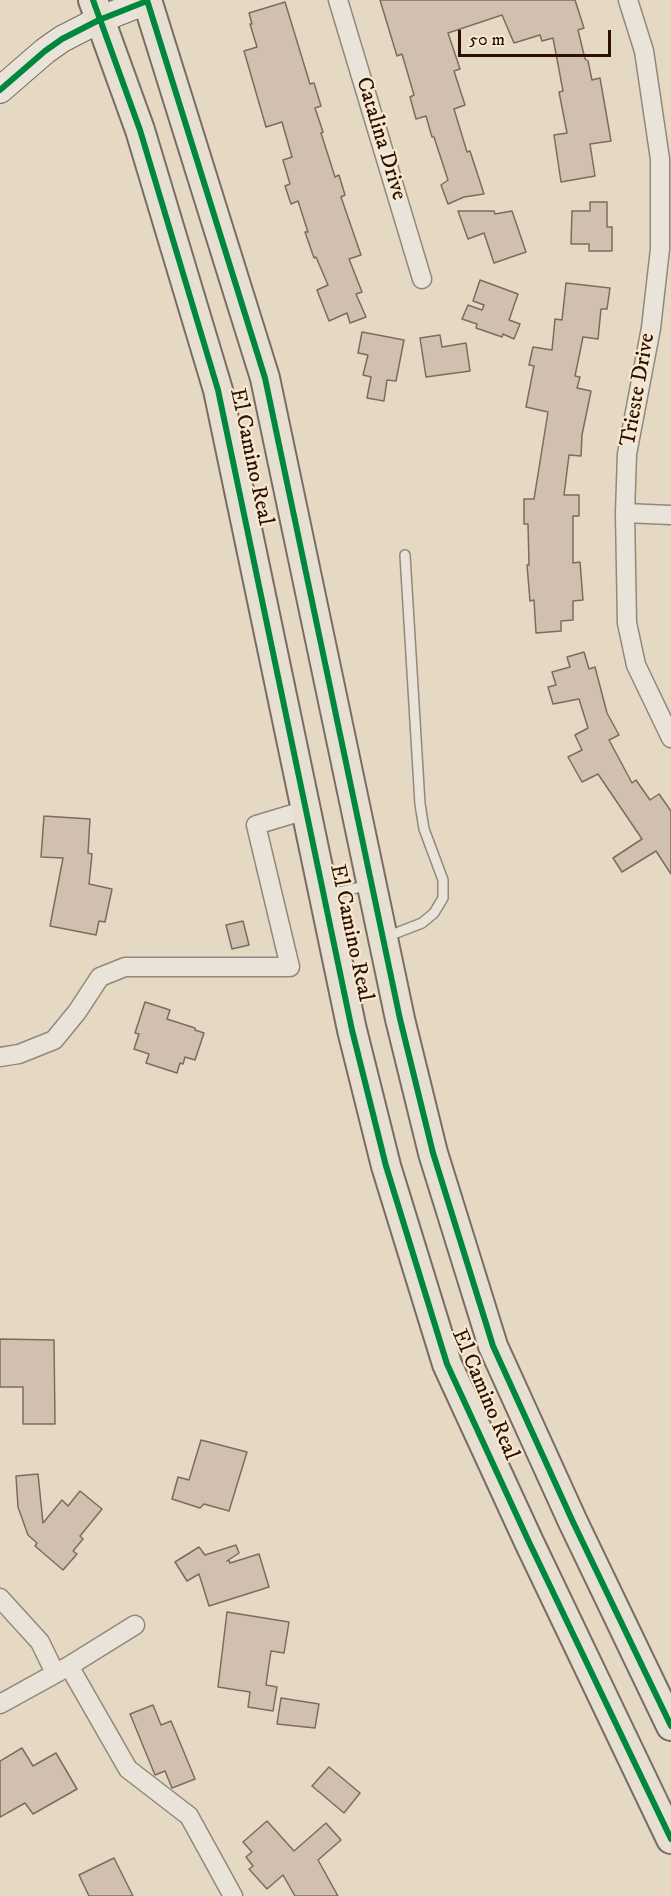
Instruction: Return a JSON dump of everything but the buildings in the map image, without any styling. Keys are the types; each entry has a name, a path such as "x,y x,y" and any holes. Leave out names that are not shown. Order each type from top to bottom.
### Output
{"main road":[{"path":"0,90 96,10 147,0"},
{"name":"El Camino Real","path":"147,0 265,378 400,1019 433,1153 493,1346 573,1522 671,1726"},
{"name":"El Camino Real","path":"96,10 140,130 218,390 352,1030 386,1166 447,1364 671,1839"}],"street":[{"name":"Catalina Drive","path":"338,0 422,279"},
{"name":"Trieste Drive","path":"628,0 644,51 660,159 665,249 627,454 625,513 627,623 636,665 671,738"},
{"path":"625,513 671,515"},
{"path":"0,1057 19,1054 54,1040 77,1012 100,977 125,967 290,967 256,825 306,810"},
{"path":"0,1598 40,1641 62,1670 128,1769 189,1816 232,1896"},
{"path":"0,1704 62,1670 135,1624"}],"lane":[{"path":"383,938 422,923 434,913 443,898 443,880 424,829 420,804 405,555"},
{"path":"324,895 372,884"}],"cycle path":[{"path":"93,0 140,130 218,390 352,1030 386,1166 447,1364 671,1839"},
{"path":"147,0 265,378 400,1019 433,1153 493,1346 573,1522 671,1726"},
{"path":"0,90 62,39 99,20 147,1"}]}
